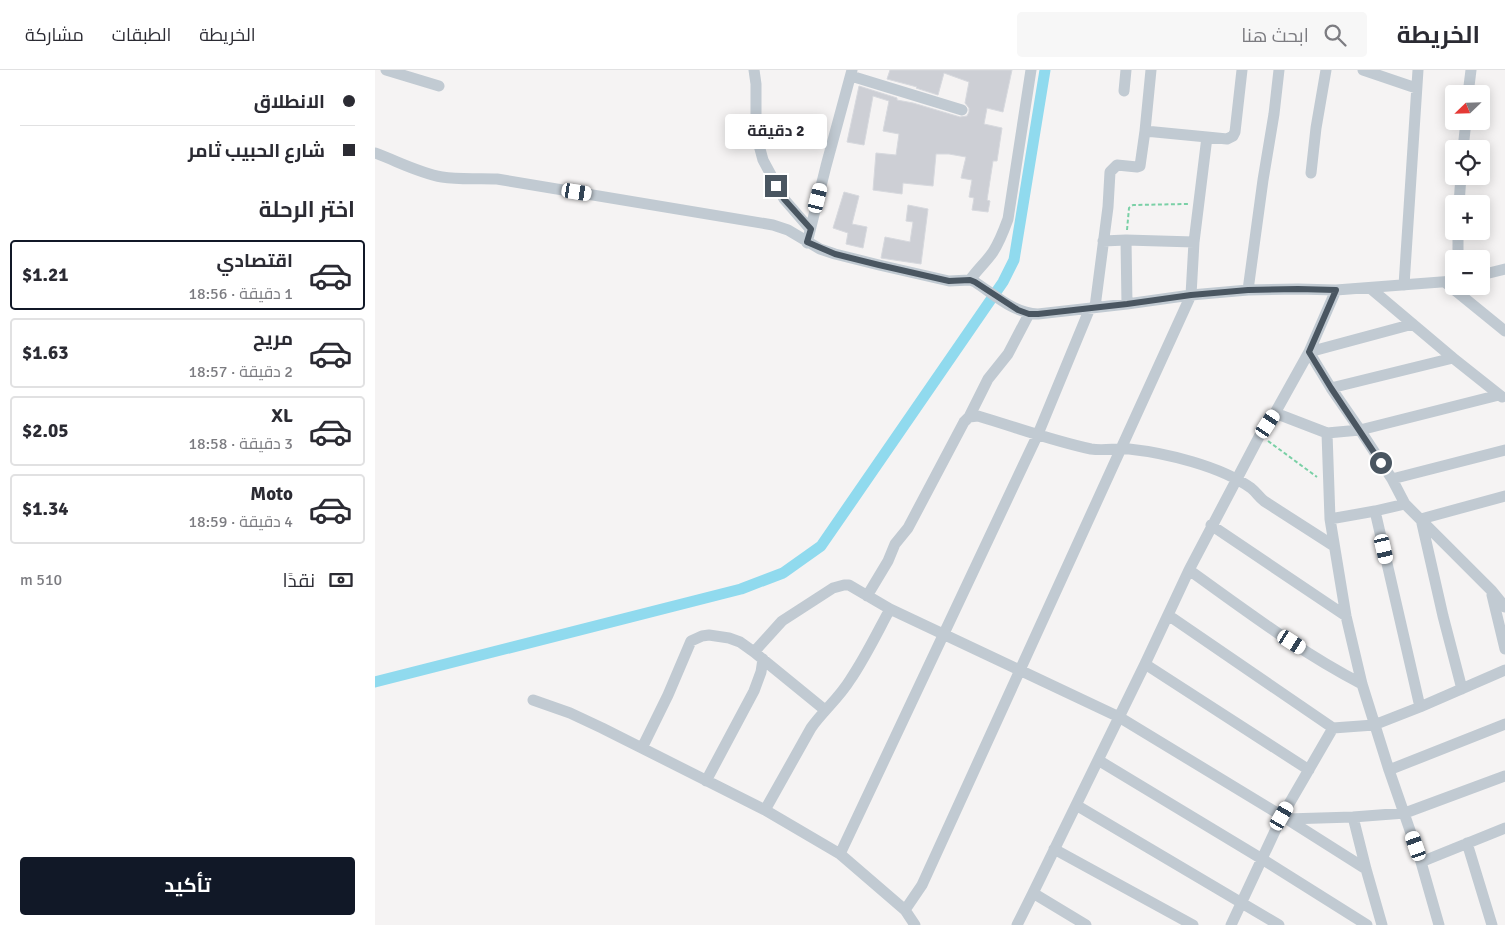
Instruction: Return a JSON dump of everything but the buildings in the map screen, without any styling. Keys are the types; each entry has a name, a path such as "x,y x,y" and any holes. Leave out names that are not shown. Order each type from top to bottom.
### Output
{"street":[{"path":"386,70 439,86"},
{"path":"755,70 756,134 763,160 784,199 811,229"},
{"path":"973,281 996,247 1008,219 1031,70"},
{"path":"1125,91 1126,70"},
{"path":"840,854 1038,434 1092,307 1108,207 1110,172 1117,165 1140,166 1151,70"},
{"path":"1145,131 1207,137 1227,138 1233,136 1242,70"},
{"path":"1248,290 1279,70"},
{"path":"1311,174 1316,128 1326,70"},
{"path":"1363,70 1416,88"},
{"path":"1404,285 1418,70"},
{"path":"1469,85 1471,70"},
{"path":"807,242 851,73 962,110"},
{"path":"905,910 921,885 1119,448 1191,295 1194,242 1207,137"},
{"path":"375,153 442,177 497,179 773,225 835,254 949,281 973,281 1018,310 1029,314 1248,290 1336,290 1445,282"},
{"path":"1126,240 1127,304"},
{"path":"1103,241 1194,242"},
{"path":"1490,273 1505,269"},
{"path":"1371,288 1502,397"},
{"path":"1017,925 1211,526 1309,352 1336,290"},
{"path":"1465,295 1505,330"},
{"path":"867,596 888,561 895,544 908,528 988,379 1008,354 1029,314"},
{"path":"1309,352 1413,324"},
{"path":"1309,352 1392,479 1405,504 1491,590 1505,607"},
{"path":"1331,388 1453,358"},
{"path":"1275,413 1327,433 1360,430 1502,397"},
{"path":"969,417 978,416 1062,442 1094,449 1119,448 1149,451 1206,466 1237,480 1253,490 1264,501 1334,546"},
{"path":"1327,433 1330,519 1346,616 1362,684 1374,724 1421,862 1439,925"},
{"path":"1392,479 1505,450"},
{"path":"1421,519 1505,496"},
{"path":"1330,519 1405,504"},
{"path":"1375,511 1420,707"},
{"path":"1421,519 1462,689"},
{"path":"1211,526 1346,616"},
{"path":"1189,570 1331,668 1362,684"},
{"path":"706,781 754,692 761,672 759,655 778,624 833,588 844,584 849,585 890,610 1119,717 1366,869"},
{"path":"1491,590 1505,649"},
{"path":"765,810 819,716 833,703 850,680 890,610"},
{"path":"1168,615 1333,728 1374,724 1420,707 1505,670"},
{"path":"642,748 691,642 702,636 729,638 740,642 759,655 825,710"},
{"path":"1145,664 1309,770"},
{"path":"533,700 570,713 642,748 765,810 840,854 905,910 915,925"},
{"path":"1389,770 1505,724"},
{"path":"1231,925 1262,859 1333,728"},
{"path":"1097,760 1262,859 1367,925"},
{"path":"1285,818 1353,817 1405,813 1505,776"},
{"path":"1076,805 1279,925"},
{"path":"1353,817 1382,925"},
{"path":"1421,862 1505,828"},
{"path":"1467,843 1492,925"},
{"path":"1054,850 1193,925"},
{"path":"1033,892 1086,925"}],"path":[{"path":"1126,240 1129,208 1133,205 1198,204"},
{"path":"1261,435 1328,485"}],"waterway":[{"path":"375,682 741,589 783,573 821,546 1003,282 1014,260 1045,70"}],"route":[{"path":"776,186 784,199 811,229 807,242 820,249 938,279 949,281 970,280 1018,310 1029,314 1248,290 1336,290 1309,352 1381,463"}]}
